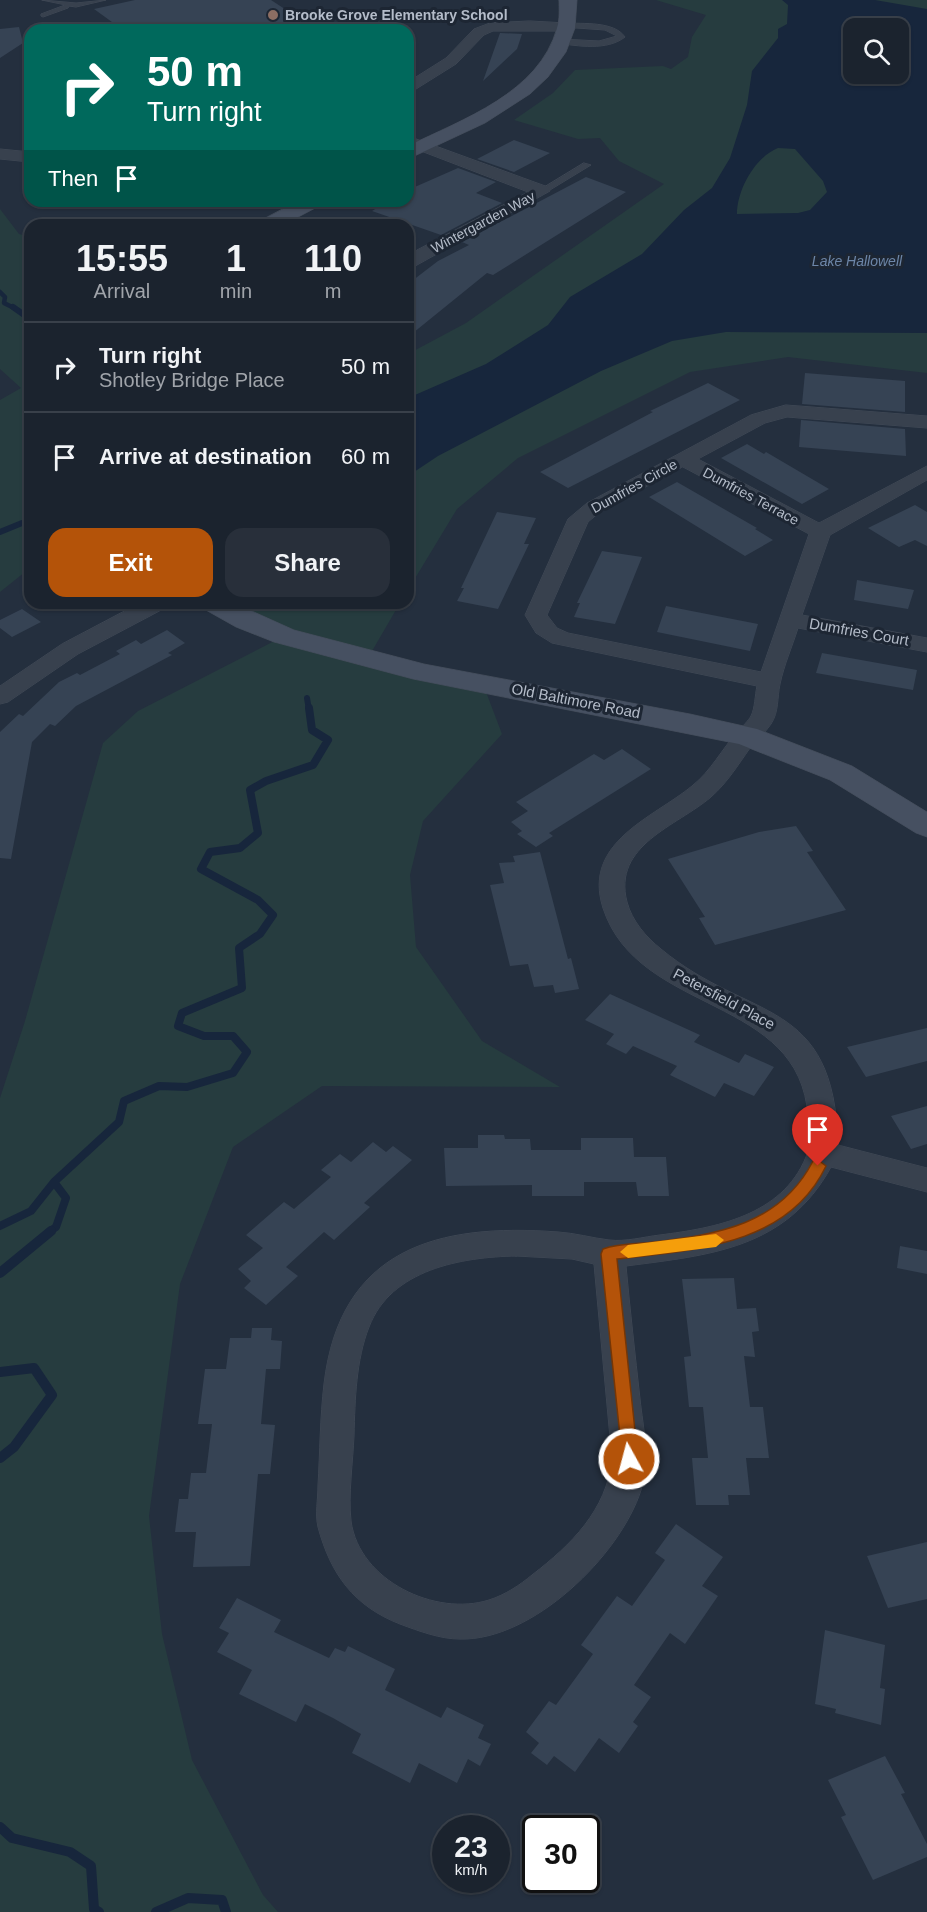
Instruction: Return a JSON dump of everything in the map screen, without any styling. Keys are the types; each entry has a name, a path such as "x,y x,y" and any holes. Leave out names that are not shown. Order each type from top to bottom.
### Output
{"street":[{"path":"414,147 491,112 517,94 548,63 564,31 568,0"},
{"path":"414,85 451,60 479,32 490,27 530,25 564,31"},
{"name":"Wintergarden Way","path":"414,147 542,191"},
{"path":"0,154 24,156"},
{"name":"Wintergarden Way","path":"416,251 542,191"},
{"path":"279,219 302,207"},
{"name":"Dumfries Circle","path":"769,681 554,637 541,629 536,615 579,519 594,507 758,419 786,411 927,422"},
{"name":"Dumfries Terrace","path":"683,459 820,532"},
{"path":"747,736 762,719 769,681 820,532 833,522 927,472"},
{"path":"0,697 70,648 145,609"},
{"name":"Old Baltimore Road","path":"225,609 246,621 284,636 423,673 690,723 747,736 841,773 927,826"},
{"name":"Dumfries Court","path":"790,620 927,645"},
{"name":"Petersfield Place","path":"747,736 717,777 699,793 644,830 614,863 610,883 616,912 634,940 664,968 782,1030 810,1069 820,1093 824,1153"},
{"path":"609,1254 629,1459 624,1490 606,1524 566,1570 524,1604 496,1616 465,1622 430,1617 390,1604 364,1583 342,1544 334,1522 342,1368 352,1327 372,1294 396,1273 428,1257 459,1246 538,1243 576,1246 609,1254 710,1242 736,1235 765,1220 801,1193 812,1179 824,1153 927,1180"}],"lane":[{"path":"45,0 72,5"},
{"path":"43,15 72,5 103,0"},
{"path":"606,28 621,37 615,41 599,43 564,31 606,28"},
{"path":"542,191 587,165"}],"green space":[{"path":"656,0 927,0 927,373 788,357 690,372 518,458 457,509 414,580 414,351 466,323 664,184 619,161 600,138 578,139 514,120 553,93 575,70 663,66 671,69 688,57 692,37 706,15"},
{"path":"0,209 19,234 24,235 24,385 22,388 24,388 24,573 0,592 0,400 21,388 0,369"},
{"path":"227,609 397,609 368,658 483,684 502,734 423,821 410,875 416,947 482,1041 560,1087 322,1086 233,1147 180,1284 149,1516 162,1634 192,1760 263,1895 278,1912 0,1912 0,1098 25,1021 103,743 138,711 284,636"}],"water":[{"name":"Lake Hallowell","path":"782,0 875,0 927,9 927,333 726,332 672,341 601,371 438,456 414,472 414,395 486,364 548,325 570,297 642,254 684,210 712,188 730,158 747,105 752,71 778,38 778,29 787,24 788,5","holes":["778,148 795,149 823,181 827,192 810,210 798,213 737,214 740,195 749,175 762,159"]}],"building":[{"path":"135,0 271,0 303,21 290,24 115,24 94,9"},
{"path":"19,27 23,43 0,58 0,29"},
{"path":"500,33 522,34 517,49 483,81"},
{"path":"514,140 550,153 514,172 477,159"},
{"path":"458,168 496,182 476,193 502,203 441,235 414,226 414,219 395,219 372,211 378,207 414,207 414,187"},
{"path":"586,177 626,192 493,275 487,273 414,332 414,279 438,261 469,245 462,242"},
{"path":"805,373 905,381 905,412 802,404"},
{"path":"708,383 740,400 568,488 540,472 653,412 650,411"},
{"path":"801,420 905,429 906,456 799,447"},
{"path":"747,444 764,454 766,452 829,489 802,504 721,458"},
{"path":"677,482 757,528 755,529 773,540 745,556 649,497"},
{"path":"915,505 927,512 927,546 915,540 899,547 868,528"},
{"path":"497,512 536,518 524,544 529,544 498,609 457,601 464,588 461,588"},
{"path":"602,551 642,557 615,624 574,617 580,603 577,603"},
{"path":"857,580 914,590 908,609 854,600"},
{"path":"666,606 758,624 750,651 657,632"},
{"path":"22,609 41,622 12,637 0,628 0,620"},
{"path":"167,630 185,643 168,653 172,655 76,706 55,726 50,724 32,742 11,859 0,858 0,732 19,714 23,716 59,682 77,673 80,675 120,654 116,651 136,640 141,644"},
{"path":"822,653 917,670 913,690 816,673"},
{"path":"622,749 651,769 549,833 553,836 536,847 517,834 522,831 511,822 528,811 516,802 594,754 604,760"},
{"path":"796,826 813,851 807,852 846,910 715,945 699,918 705,917 668,859 759,832"},
{"path":"540,852 568,959 571,958 579,989 555,993 553,985 534,987 528,964 510,966 490,885 504,883 499,863 515,862 513,856"},
{"path":"610,994 700,1035 694,1042 739,1063 745,1054 774,1067 754,1096 724,1083 715,1097 670,1075 677,1066 633,1046 626,1054 606,1044 614,1034 585,1020"},
{"path":"927,1028 927,1061 866,1077 847,1047"},
{"path":"927,1106 927,1144 911,1149 891,1116"},
{"path":"478,1135 504,1135 505,1139 530,1139 531,1150 581,1150 581,1138 633,1138 634,1157 666,1157 669,1196 638,1196 636,1182 584,1182 584,1196 532,1196 532,1185 446,1186 444,1148 478,1148"},
{"path":"373,1142 386,1152 393,1146 412,1160 364,1203 370,1207 334,1240 324,1232 286,1267 298,1276 266,1305 244,1288 251,1281 238,1269 263,1248 246,1235 284,1202 294,1209 331,1177 321,1170 340,1154 351,1162"},
{"path":"900,1246 927,1251 927,1274 897,1268"},
{"path":"734,1278 737,1309 756,1308 759,1331 752,1332 755,1357 744,1356 750,1407 763,1407 769,1458 746,1458 750,1495 728,1495 729,1505 696,1505 692,1458 708,1458 703,1407 689,1407 684,1357 691,1356 682,1279"},
{"path":"252,1328 272,1328 271,1340 282,1341 280,1369 266,1369 261,1424 275,1425 270,1474 258,1474 250,1566 193,1567 196,1532 175,1532 179,1499 188,1499 191,1473 206,1473 212,1424 198,1424 205,1369 226,1369 230,1338 251,1338"},
{"path":"676,1524 723,1557 702,1586 718,1596 685,1644 670,1633 634,1685 651,1697 633,1722 638,1726 619,1753 599,1738 575,1772 554,1756 547,1765 531,1753 539,1743 526,1732 549,1701 556,1705 593,1654 581,1645 617,1596 632,1606 665,1560 655,1553"},
{"path":"927,1542 927,1599 888,1608 867,1556"},
{"path":"237,1598 281,1620 274,1632 329,1658 335,1648 345,1652 348,1646 395,1669 385,1690 441,1718 447,1707 484,1725 478,1738 491,1744 480,1766 468,1759 457,1783 419,1763 410,1783 352,1753 361,1734 333,1718 305,1704 296,1722 239,1694 252,1670 217,1652 229,1633 219,1628"},
{"path":"825,1630 885,1645 880,1688 885,1689 881,1725 835,1713 836,1709 815,1704"},
{"path":"885,1756 905,1793 901,1794 927,1844 927,1857 873,1880 841,1817 846,1815 828,1780"}],"waterway":[{"path":"0,292 5,297 4,303 15,309"},
{"path":"15,309 24,315"},
{"path":"0,532 22,523"},
{"path":"307,698 309,710"},
{"path":"54,1182 119,1122 124,1101 159,1086 187,1087 233,1073 247,1052 233,1036 204,1036 178,1026 182,1013 242,988 239,948 260,934 273,915 258,900 201,869 210,852 240,848 258,833 250,790 266,781 313,765 328,740 312,730 309,708"},
{"path":"0,1226 31,1211 54,1182"},
{"path":"49,1232 56,1227 66,1198 54,1182"},
{"path":"0,1273 51,1231"},
{"path":"0,1372 34,1368 52,1395 14,1447 0,1458"},
{"path":"0,1827 12,1838 70,1852 91,1866 94,1909 99,1912"},
{"path":"156,1912 188,1898 222,1900 226,1912"}],"slow traffic":[{"path":"628,1252 716,1240"}],"place":[{"name":"Brooke Grove Elementary School","path":"273,15"}],"route":[{"path":"629,1459 609,1254 710,1242 736,1235 765,1220 801,1193 812,1179 818,1166"}]}
